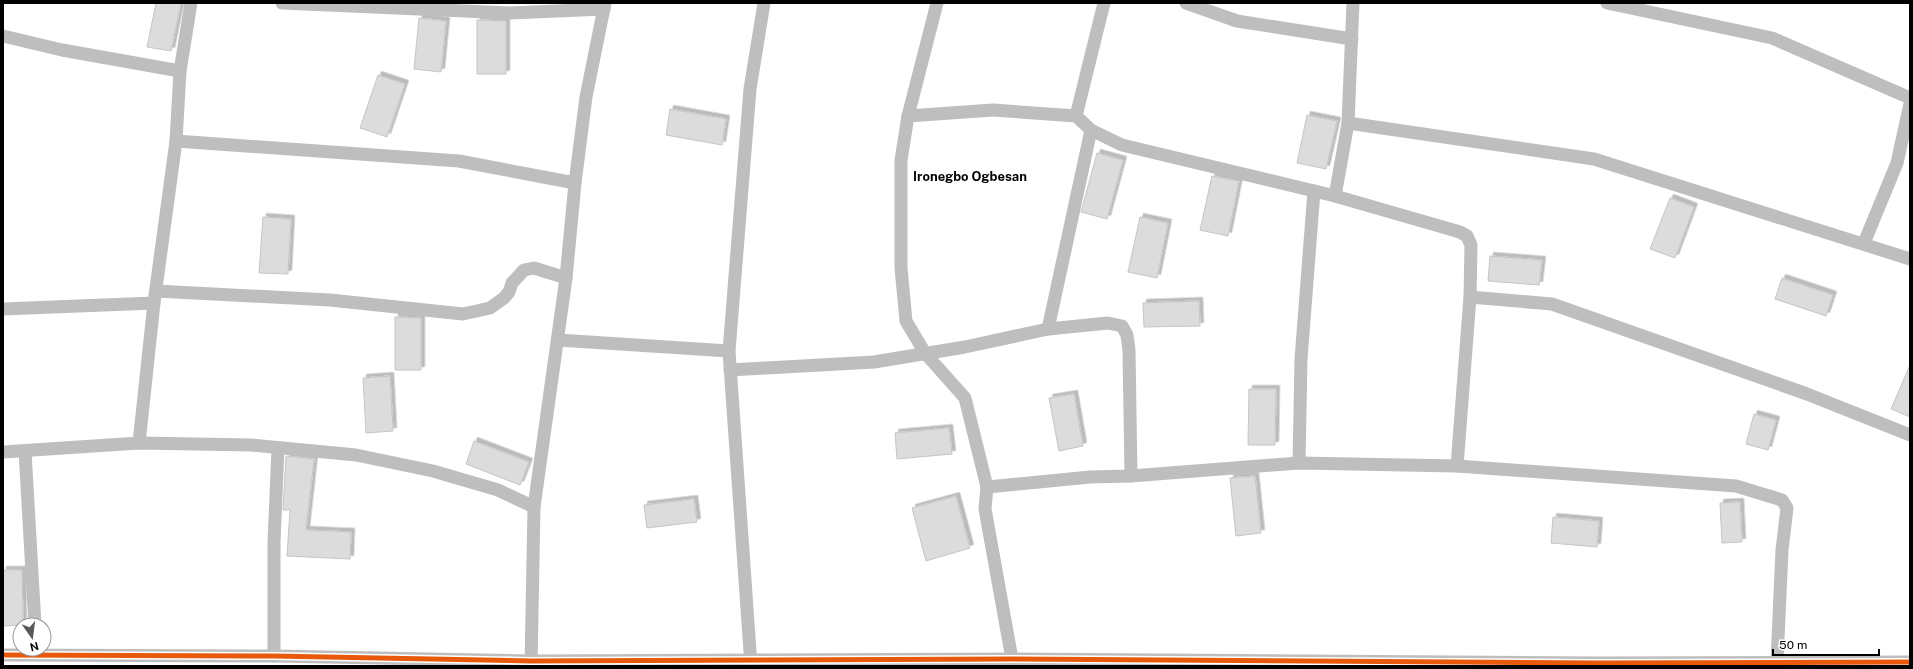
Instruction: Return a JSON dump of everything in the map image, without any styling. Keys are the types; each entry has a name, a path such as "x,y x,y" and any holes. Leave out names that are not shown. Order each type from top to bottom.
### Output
{"street":[{"path":"139,444 155,297 176,142 180,71 191,3"},
{"path":"282,3 510,13 604,6 586,97 575,183 566,278 534,507 531,664"},
{"path":"751,663 729,351 750,89 764,3"},
{"path":"937,3 908,116 901,160 901,268 906,321 925,353 965,398 987,487 985,509 1012,658"},
{"path":"1076,116 1104,3"},
{"path":"1186,3 1237,21 1352,39"},
{"path":"1335,196 1348,123 1353,3"},
{"path":"1607,3 1772,38 1910,98"},
{"path":"3,36 62,50 180,71"},
{"path":"1864,243 1897,163 1910,104"},
{"path":"908,116 993,110 1076,116 1091,130 1122,145 1335,196 1460,232 1468,236 1471,245 1470,297 1457,466"},
{"path":"1348,123 1594,158 1864,243 1910,259"},
{"path":"1048,329 1091,130"},
{"path":"176,142 459,161 575,183"},
{"path":"1298,462 1301,359 1314,191"},
{"path":"3,310 155,297 330,300 463,314 490,308 504,298 510,292 512,283 516,276 524,270 534,268 566,278"},
{"path":"1470,297 1552,304 1807,394 1910,435"},
{"path":"730,370 874,362 965,347 1048,329 1108,323 1122,326 1127,335 1129,350 1131,476"},
{"path":"558,340 729,351"},
{"path":"3,452 139,444 251,445 356,455 433,471 498,490 534,507"},
{"path":"274,656 274,542 278,448"},
{"path":"25,451 35,617"},
{"path":"987,487 1090,477 1131,476 1298,462 1457,466 1736,486 1782,500 1787,508 1782,550 1777,661"},
{"path":"52,652 274,656 531,664 751,663 1012,658 1597,663 1777,661 1910,662"}],"building":[{"path":"156,3 181,3 171,51 147,47"},
{"path":"419,18 446,21 441,72 414,69"},
{"path":"477,20 506,21 506,74 477,74"},
{"path":"378,75 405,84 387,137 360,128"},
{"path":"670,109 726,119 722,145 666,135"},
{"path":"1307,115 1337,121 1326,169 1297,163"},
{"path":"1097,153 1123,160 1107,219 1081,212"},
{"path":"1212,176 1239,181 1228,236 1200,230"},
{"path":"1670,198 1694,207 1675,258 1650,249"},
{"path":"263,217 291,219 288,274 259,273"},
{"path":"1140,217 1168,223 1157,278 1128,272"},
{"path":"1490,256 1542,260 1539,285 1488,281"},
{"path":"1782,278 1833,295 1826,316 1775,299"},
{"path":"1199,301 1200,326 1144,327 1143,303"},
{"path":"395,317 421,318 421,370 395,370"},
{"path":"1910,365 1910,417 1891,409"},
{"path":"390,376 393,431 366,433 363,378"},
{"path":"1249,389 1276,389 1275,445 1248,445"},
{"path":"1074,394 1083,446 1059,451 1049,398"},
{"path":"1754,414 1776,420 1768,450 1746,444"},
{"path":"949,428 952,454 897,459 895,433"},
{"path":"474,441 529,462 520,485 466,464"},
{"path":"286,456 314,459 306,530 351,532 350,559 287,556 290,510 283,510"},
{"path":"1255,476 1261,533 1236,536 1230,478"},
{"path":"956,496 970,548 926,561 912,508"},
{"path":"694,499 697,522 647,528 644,505"},
{"path":"1740,502 1742,542 1722,543 1720,503"},
{"path":"1553,517 1599,521 1597,547 1551,543"},
{"path":"3,570 22,570 23,617 12,617 12,626 3,626"}],"cycle path":[{"path":"3,655 274,656 531,661 1012,659 1597,663 1910,662"}],"district":[{"name":"Ironegbo Ogbesan","path":"970,176"}]}
